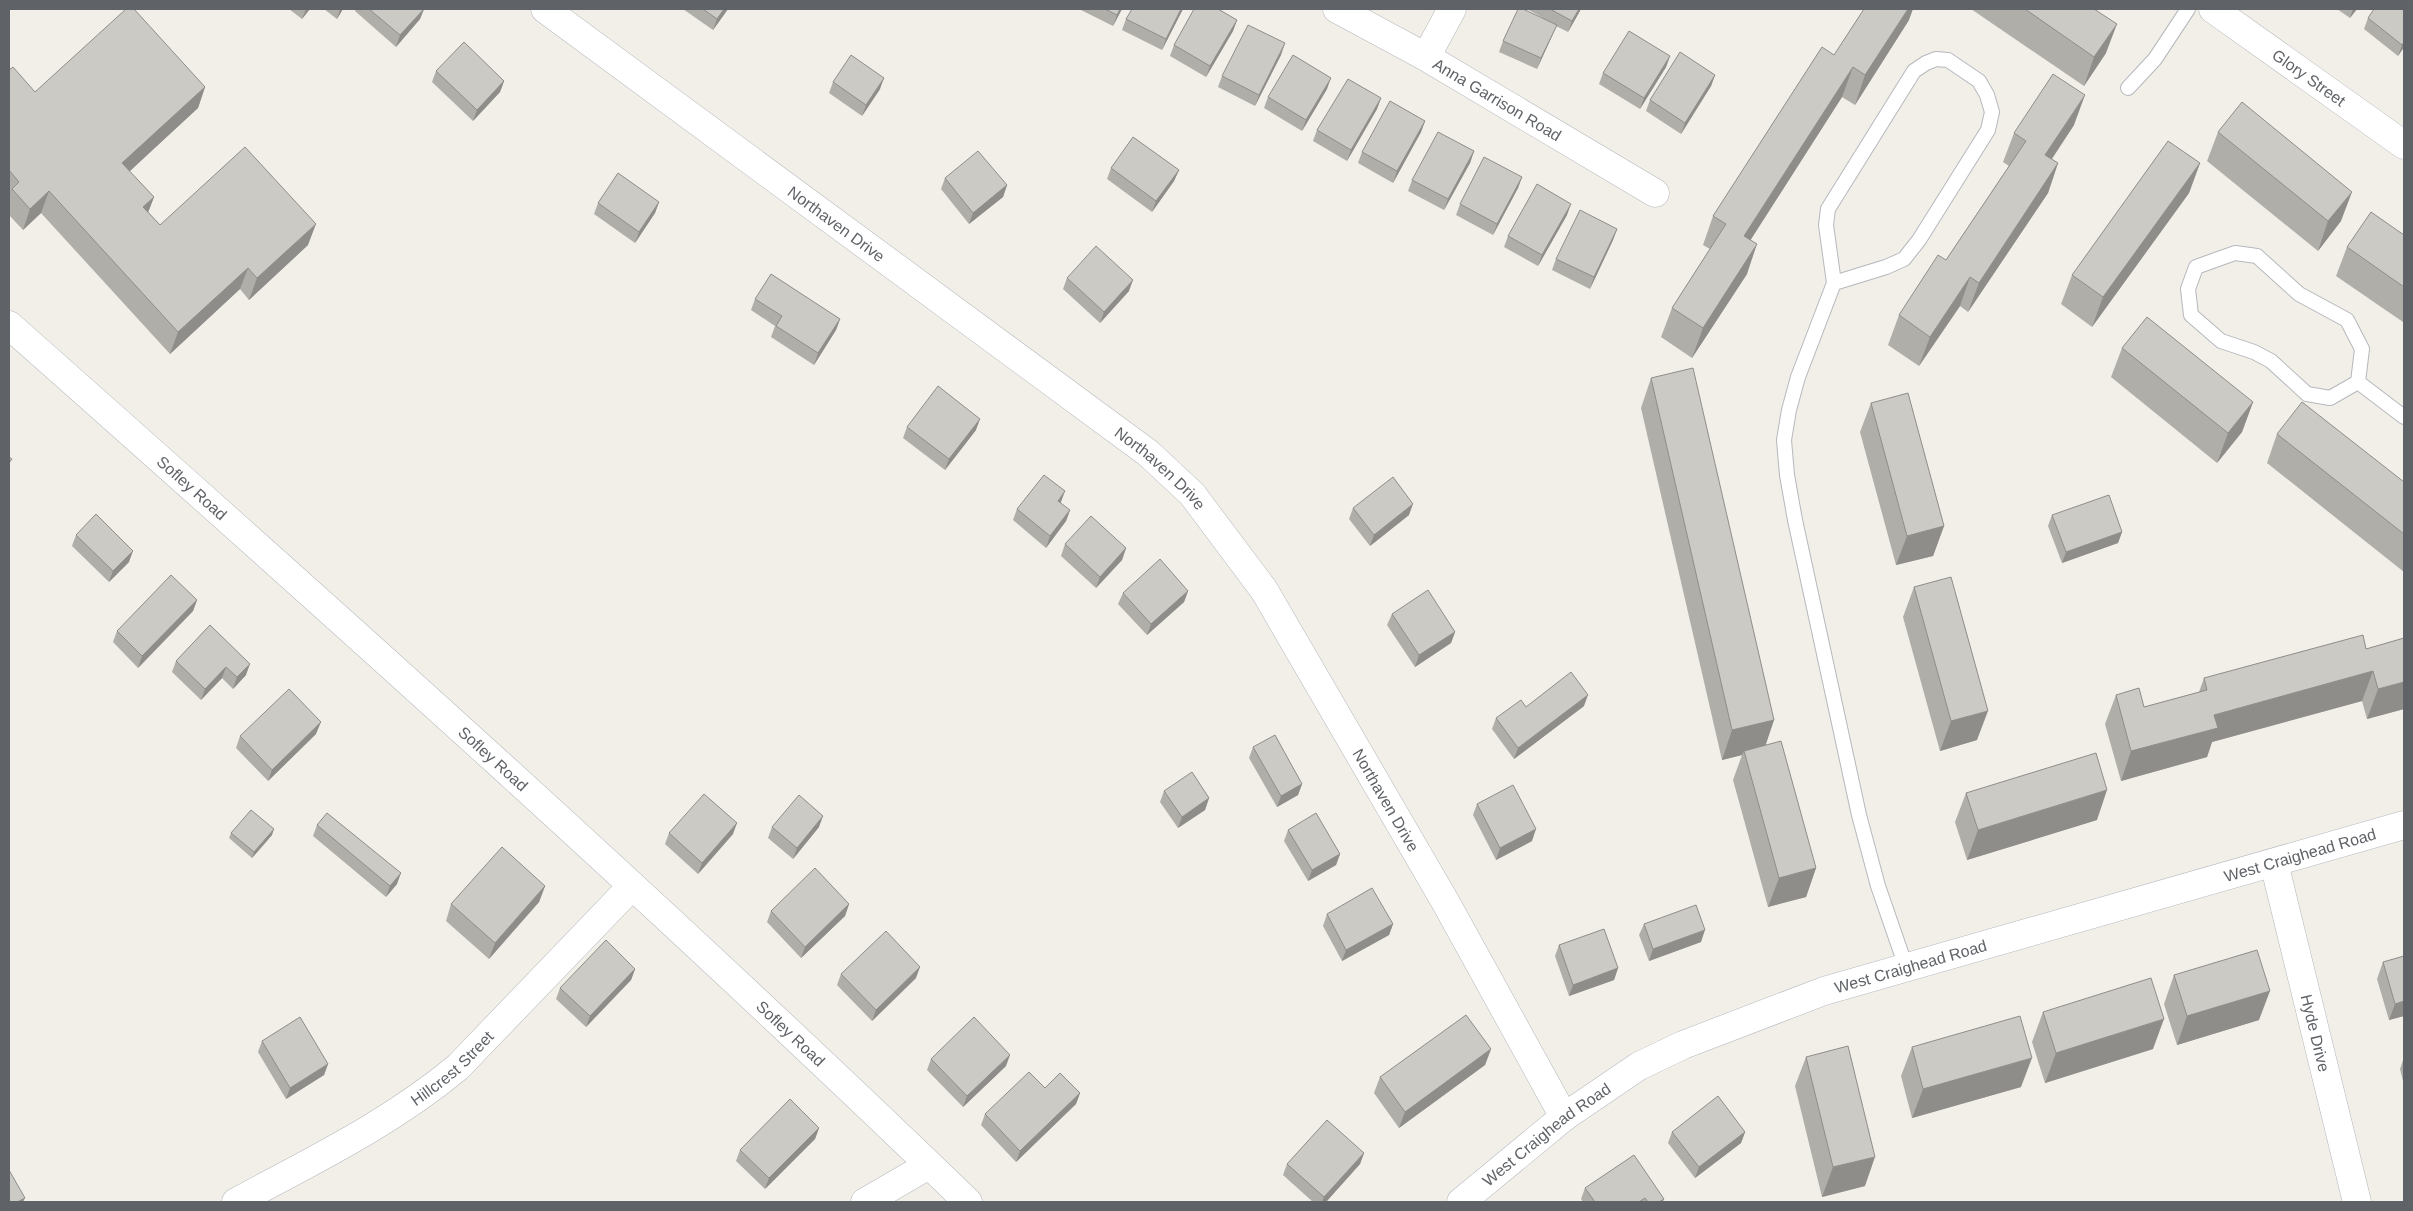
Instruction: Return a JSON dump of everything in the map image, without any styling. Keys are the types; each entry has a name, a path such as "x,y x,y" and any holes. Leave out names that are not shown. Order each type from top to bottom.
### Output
{"street":[{"name":"Northaven Drive","path":"545,9 1148,453 1192,494 1264,590 1317,678 1446,903 1564,1117"},
{"name":"Anna Garrison Road","path":"1337,9 1426,57 1655,193"},
{"path":"1426,57 1452,9"},
{"name":"Glory Street","path":"2212,9 2404,146"},
{"name":"Sofley Road","path":"9,325 181,477 632,886 968,1202"},
{"name":"West Craighead Road","path":"1461,1202 1564,1117 1639,1066 1683,1045 1824,991 2404,825"},
{"name":"Hyde Drive","path":"2274,863 2357,1202"},
{"name":"Hillcrest Street","path":"236,1202 383,1122 434,1087 458,1067 632,886"},
{"path":"865,1202 929,1164"}],"lane":[{"path":"2128,88 2154,59 2188,9"},
{"path":"1834,283 1886,267 1904,259 1919,240 1988,130 1992,112 1987,95 1979,81 1948,60 1936,59 1926,62 1914,71 1828,209 1826,225 1834,283 1798,377 1789,410 1784,440 1787,475 1795,520 1859,815 1878,886 1906,967"},
{"path":"2235,253 2257,256 2299,294 2347,320 2362,350 2358,382 2330,398 2306,394 2271,361 2254,352 2221,341 2191,315 2188,289 2196,267 2235,253"},
{"path":"2358,382 2404,417"}],"building":[{"path":"126,9 134,9 205,87 122,163 154,197 143,207 160,225 245,147 316,224 257,278 248,268 178,332 49,191 30,209 12,189 19,182 9,170 9,70 13,67 35,92"},
{"path":"369,9 424,9 400,35"},
{"path":"703,9 724,9 717,19"},
{"path":"1105,9 1120,9 1117,15"},
{"path":"1132,9 1181,9 1166,39 1126,19"},
{"path":"1194,9 1218,9 1237,20 1210,66 1174,45"},
{"path":"1518,9 1523,9 1557,25 1541,58 1503,41"},
{"path":"1550,9 1579,9 1572,21"},
{"path":"1864,9 1908,9 1865,75 1853,67 1744,236 1757,244 1703,328 1672,308 1726,224 1713,216 1822,47 1834,55"},
{"path":"2025,9 2094,9 2117,24 2094,57"},
{"path":"2374,9 2404,9 2404,42 2402,45 2368,18"},
{"path":"1248,25 1285,43 1259,95 1222,76"},
{"path":"1629,31 1670,56 1644,98 1603,73"},
{"path":"464,42 504,81 477,110 436,71"},
{"path":"1680,52 1715,75 1685,123 1650,100"},
{"path":"851,55 884,78 866,105 833,82"},
{"path":"1293,55 1331,78 1306,120 1268,97"},
{"path":"2053,74 2085,95 2045,155 2058,163 1979,283 1970,277 1930,337 1899,315 1938,255 1946,260 2026,141 2014,133"},
{"path":"1348,79 1381,98 1351,150 1317,130"},
{"path":"1390,101 1425,121 1397,171 1362,152"},
{"path":"2242,102 2352,192 2328,221 2218,132"},
{"path":"1438,132 1474,151 1448,199 1412,180"},
{"path":"1133,137 1179,170 1156,201 1111,168"},
{"path":"2168,141 2200,163 2103,297 2072,275"},
{"path":"978,151 1007,185 973,213 945,178"},
{"path":"1484,157 1522,177 1497,224 1460,204"},
{"path":"618,173 659,202 639,232 598,203"},
{"path":"1537,184 1571,204 1542,255 1508,236"},
{"path":"1580,210 1617,229 1594,277 1556,259"},
{"path":"2371,212 2404,235 2404,287 2347,247"},
{"path":"1096,246 1133,280 1104,312 1067,278"},
{"path":"771,274 840,319 818,353 776,326 782,316 755,299"},
{"path":"2147,317 2253,402 2228,433 2122,348"},
{"path":"1693,368 1774,720 1732,730 1651,378"},
{"path":"938,386 980,419 949,459 907,427"},
{"path":"1908,393 1944,526 1907,536 1871,403"},
{"path":"2302,402 2404,482 2404,534 2277,434"},
{"path":"1044,475 1065,491 1058,501 1070,510 1050,536 1017,509"},
{"path":"1393,477 1413,504 1374,535 1353,508"},
{"path":"2109,495 2122,532 2066,552 2052,515"},
{"path":"96,514 133,551 113,571 76,535"},
{"path":"1091,516 1126,548 1100,577 1065,544"},
{"path":"1160,559 1188,591 1151,624 1123,593"},
{"path":"171,575 197,600 142,656 117,631"},
{"path":"1951,577 1988,711 1951,721 1914,587"},
{"path":"1428,590 1455,632 1419,655 1392,614"},
{"path":"210,625 250,664 237,677 226,667 205,689 176,661"},
{"path":"2363,635 2366,649 2404,638 2404,682 2378,689 2373,671 2214,715 2218,728 2131,751 2116,695 2139,688 2144,707 2207,690 2204,678"},
{"path":"1571,672 1588,695 1518,748 1496,718 1521,700 1526,707"},
{"path":"289,689 321,722 272,770 240,736"},
{"path":"1275,735 1302,784 1281,796 1253,747"},
{"path":"1781,741 1816,868 1779,878 1744,751"},
{"path":"2096,753 2107,790 1978,830 1966,793"},
{"path":"1192,772 1209,798 1182,817 1164,791"},
{"path":"1513,785 1536,829 1500,848 1477,804"},
{"path":"704,794 737,823 702,863 669,833"},
{"path":"799,795 823,816 797,848 772,827"},
{"path":"251,810 274,829 254,852 231,833"},
{"path":"327,813 401,873 390,886 317,825"},
{"path":"1316,813 1340,854 1312,870 1288,830"},
{"path":"502,847 545,886 495,943 451,904"},
{"path":"815,868 849,904 805,947 771,911"},
{"path":"1372,888 1393,924 1346,950 1327,914"},
{"path":"1696,905 1705,930 1653,949 1644,924"},
{"path":"1604,929 1618,968 1573,985 1559,945"},
{"path":"886,931 920,967 876,1010 841,974"},
{"path":"606,940 635,969 590,1016 560,988"},
{"path":"2257,950 2270,991 2187,1016 2174,975"},
{"path":"2404,956 2404,1001 2395,1004 2383,962"},
{"path":"2151,978 2164,1019 2056,1053 2043,1012"},
{"path":"1466,1015 1491,1049 1405,1112 1380,1077"},
{"path":"2020,1016 2032,1058 1923,1089 1912,1047"},
{"path":"300,1017 328,1064 290,1088 262,1041"},
{"path":"974,1017 1010,1055 967,1096 931,1059"},
{"path":"1848,1046 1875,1157 1833,1167 1806,1057"},
{"path":"1029,1072 1045,1088 1060,1073 1080,1093 1020,1151 985,1114"},
{"path":"1718,1096 1745,1132 1699,1167 1672,1132"},
{"path":"790,1099 819,1128 769,1178 740,1150"},
{"path":"1327,1120 1364,1153 1324,1197 1287,1164"},
{"path":"1634,1155 1664,1199 1659,1202 1648,1202 1645,1198 1639,1202 1595,1202 1585,1188"},
{"path":"9,1170 25,1198 17,1202 9,1202"}]}
